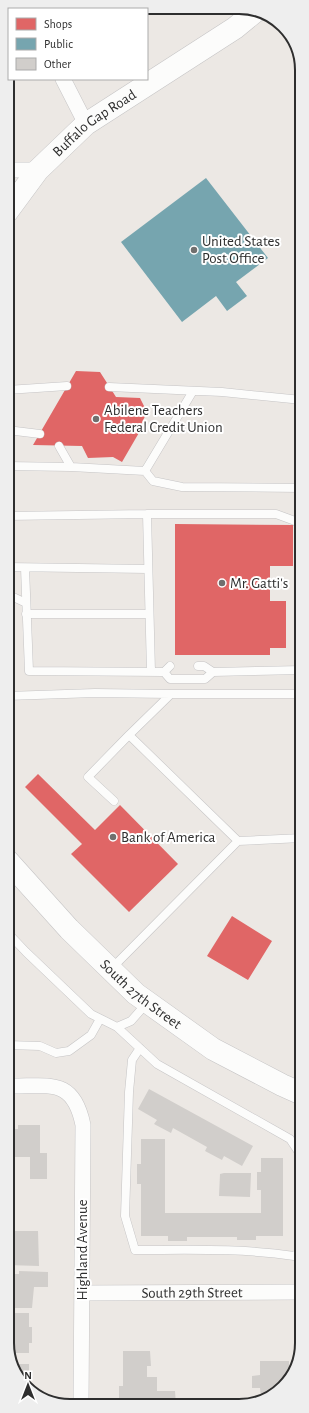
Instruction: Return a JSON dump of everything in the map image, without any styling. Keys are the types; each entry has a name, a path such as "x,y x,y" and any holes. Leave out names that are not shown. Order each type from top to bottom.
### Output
{"main road":[{"name":"Buffalo Gap Road","path":"14,203 38,170 86,124 235,28 251,15"},
{"name":"South 27th Street","path":"14,868 69,929 136,994 213,1049 295,1091"}],"street":[{"path":"64,80 86,124"},
{"path":"14,170 38,170"},
{"name":"Highland Avenue","path":"14,1086 59,1087 68,1091 80,1108 83,1125 81,1399"},
{"name":"South 29th Street","path":"82,1293 295,1292"}],"lane":[{"path":"14,390 67,386"},
{"path":"109,387 193,391 295,399"},
{"path":"145,471 193,391"},
{"path":"14,431 40,434"},
{"path":"59,446 71,467"},
{"path":"14,466 71,467 145,471 153,481 182,487 295,488"},
{"path":"147,514 151,672"},
{"path":"14,516 276,514 295,521"},
{"path":"14,567 148,569"},
{"path":"25,568 28,671 151,672 167,669 170,679 205,679 213,672"},
{"path":"14,597 26,603"},
{"path":"26,614 149,614"},
{"path":"198,666 204,666 213,672 295,670"},
{"path":"14,696 95,693 295,694"},
{"path":"114,801 88,776 171,694"},
{"path":"129,735 238,842"},
{"path":"111,969 238,842 295,838"},
{"path":"14,939 91,1014 117,1027 157,1064 290,1139 295,1146"},
{"path":"117,1027 131,1022 148,1002"},
{"path":"14,1045 40,1046 56,1053 70,1051 91,1035 100,1019"},
{"path":"140,1048 132,1060 131,1066 125,1216 135,1250 221,1250 295,1255"}],"building: Shops":[{"name":"Abilene Teachers Federal Credit Union","path":"76,371 100,372 116,397 140,398 147,412 140,427 140,431 122,462 113,457 88,458 82,446 33,445"},
{"name":"Mr. Gatti's","path":"175,524 293,525 293,566 270,566 270,601 286,601 286,648 270,648 270,655 175,655"},
{"name":"Bank of America","path":"38,774 95,830 120,805 178,864 129,912 71,854 82,844 25,787"},
{"path":"232,916 272,941 248,980 207,956"}],"building: Public":[{"name":"United States Post Office","path":"206,178 268,258 236,282 247,296 227,311 216,296 182,322 121,242"}],"building: Other":[{"path":"149,1089 253,1146 242,1166 224,1156 222,1160 205,1151 207,1147 173,1128 171,1133 154,1124 157,1120 138,1109"},
{"path":"18,1125 40,1125 40,1153 47,1153 47,1179 30,1179 30,1157 14,1157 14,1129 18,1129"},
{"path":"141,1139 165,1139 165,1213 261,1213 261,1190 257,1190 257,1172 261,1172 261,1158 283,1158 283,1236 256,1236 256,1240 237,1240 237,1237 187,1237 187,1241 168,1241 168,1236 141,1236 141,1184 137,1184 137,1164 141,1164"},
{"path":"251,1173 250,1197 219,1196 220,1174"},
{"path":"14,1231 38,1231 39,1266 14,1265"},
{"path":"19,1271 48,1272 48,1287 34,1287 32,1308 14,1308 14,1274 19,1274"},
{"path":"14,1313 29,1313 29,1327 32,1327 32,1343 29,1343 29,1353 15,1353"},
{"path":"123,1351 150,1351 151,1366 147,1366 147,1377 157,1377 157,1391 175,1391 176,1399 119,1399 119,1386 123,1386"},
{"path":"260,1361 289,1361 289,1368 279,1383 261,1394 260,1388 252,1388 252,1376 260,1375"},
{"path":"19,1364 29,1364 29,1382 23,1374"}],"place":[{"name":"United States Post Office","path":"194,250"},
{"name":"Abilene Teachers Federal Credit Union","path":"96,419"},
{"name":"Mr. Gatti's","path":"222,583"},
{"name":"Bank of America","path":"113,837"}]}
